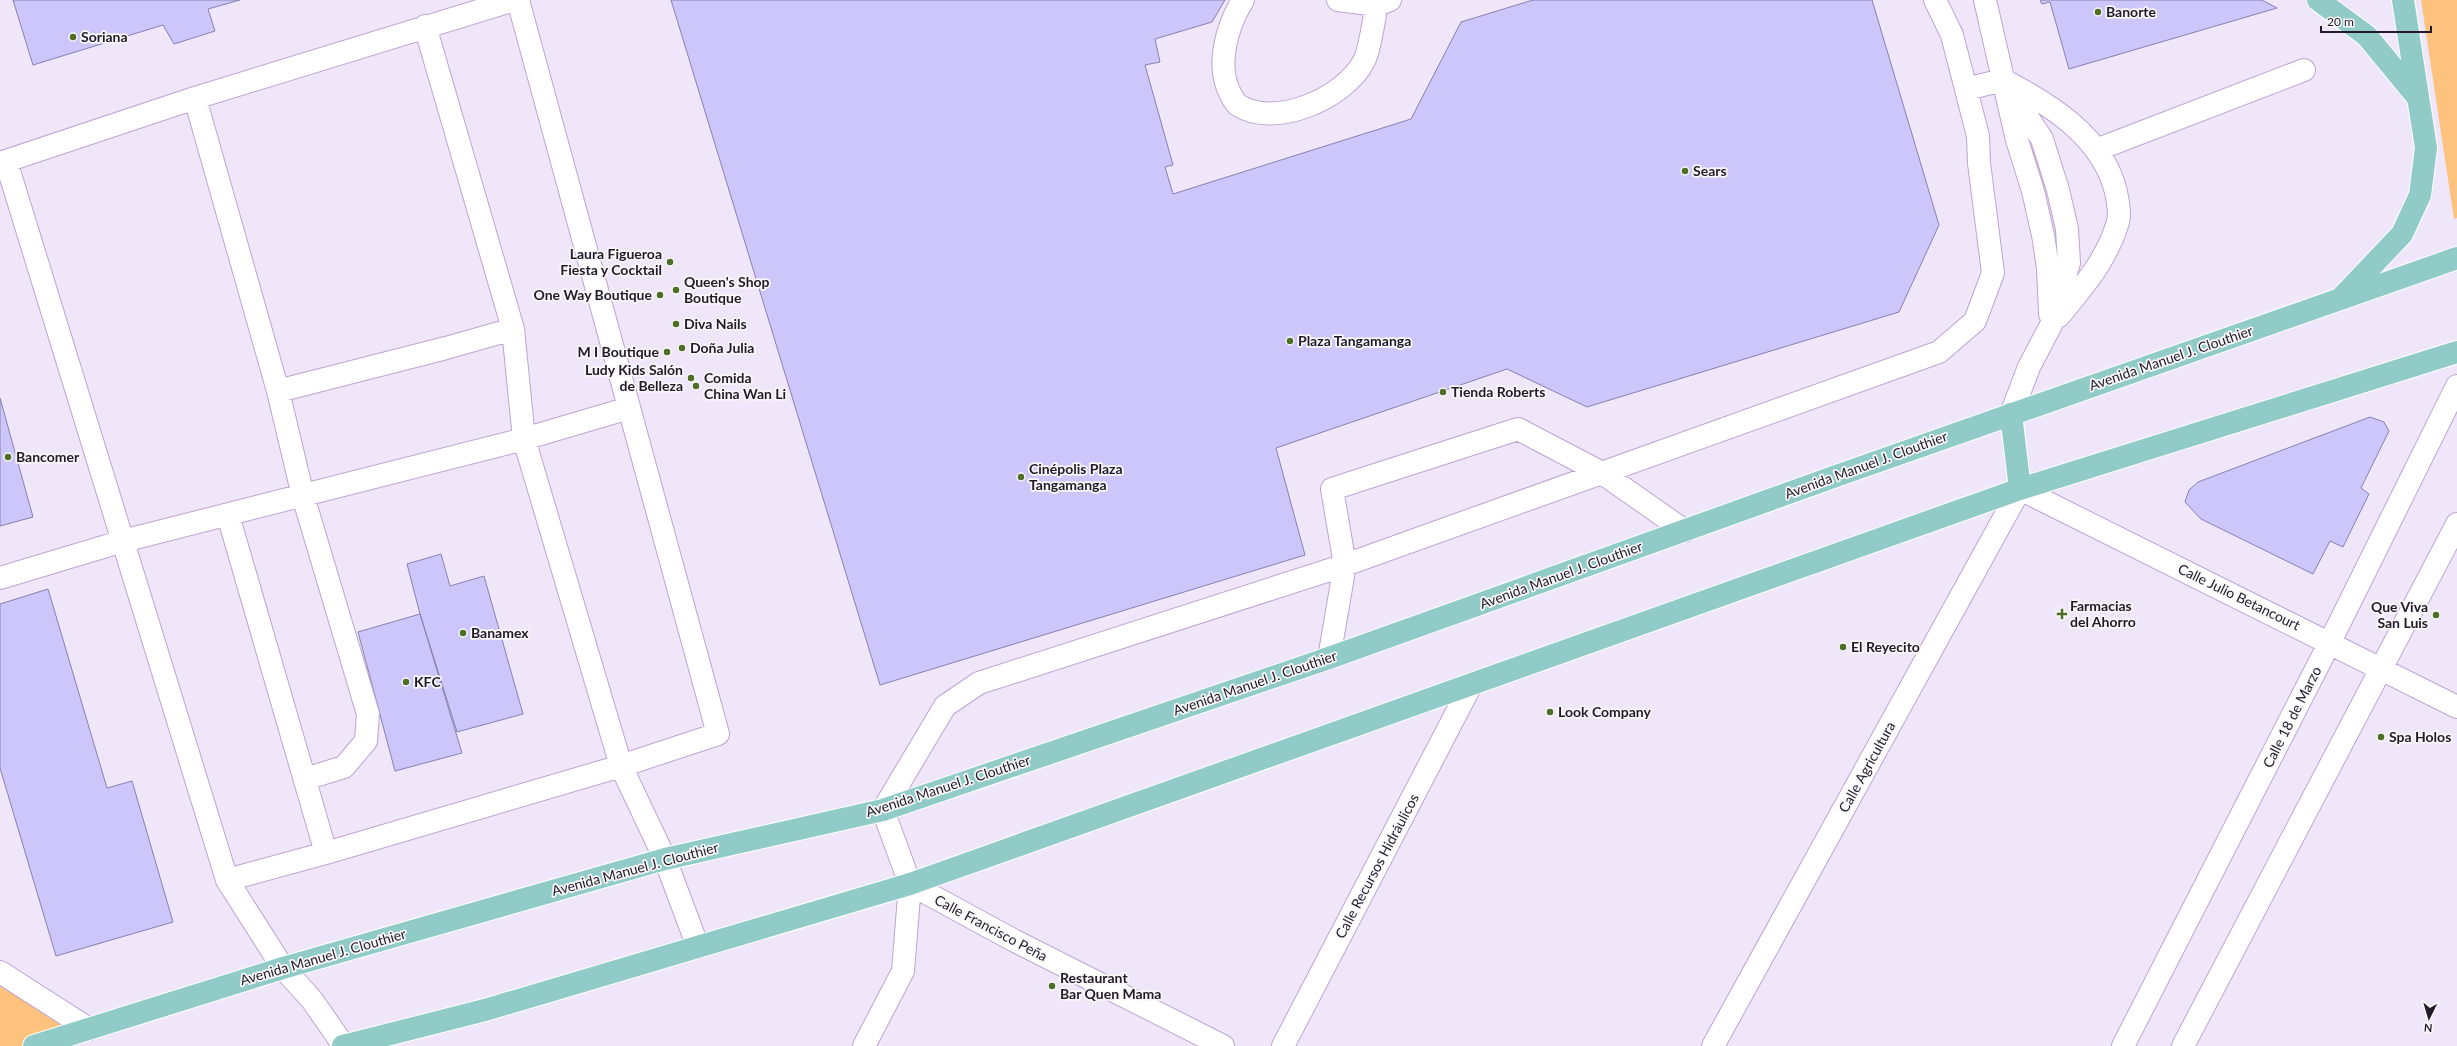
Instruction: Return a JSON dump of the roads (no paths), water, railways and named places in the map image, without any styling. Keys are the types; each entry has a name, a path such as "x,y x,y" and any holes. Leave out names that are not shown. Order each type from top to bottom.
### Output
{"main road":[{"path":"2318,0 2367,36 2418,99"},
{"path":"2341,299 2402,234 2420,195 2426,148 2403,0"},
{"name":"Avenida Manuel J. Clouthier","path":"34,1046 283,968 665,859 883,810 1329,658 2011,414 2457,258"},
{"path":"344,1046 485,1010 910,884 1471,686 2020,489 2457,352"},
{"path":"2011,414 2020,489"}],"street":[{"path":"344,1046 312,1000 283,968 227,880 123,541 3,162 195,98 425,26 514,0"},
{"path":"227,880 326,853 621,766 718,734 518,0"},
{"path":"1243,0 1230,26 1223,58 1226,85 1236,104 1256,113 1283,112 1319,102 1346,85 1364,60 1384,2 1338,0"},
{"path":"864,1046 903,971 910,884 883,810 945,706 979,683 1345,565 1939,352 1975,321 1993,273 1979,163 1978,136 1952,35 1935,0"},
{"path":"1985,0 2017,140 2034,191 2048,268 2048,293 2052,325"},
{"path":"425,26 513,328 524,439 621,766 665,859 698,947"},
{"path":"2096,150 2304,70"},
{"path":"1966,89 2003,80 2037,97 2067,119 2096,150 2113,179 2119,203 2118,223 2107,252 2094,274 2052,325 2030,367 2011,414"},
{"path":"195,98 278,392 303,496 368,714 366,741 344,767 305,779"},
{"path":"278,392 446,348 513,328"},
{"name":"Calle 18 de Marzo","path":"2123,1046 2330,642 2457,386"},
{"path":"0,578 123,541 524,439 629,408"},
{"path":"1329,658 1345,565 1332,489 1518,429 1602,474 1685,530"},
{"name":"Calle Julio Betancourt","path":"2020,489 2330,642 2457,707"},
{"name":"Calle Agricultura","path":"1713,1046 2020,489"},
{"path":"228,515 326,853"},
{"path":"2183,1046 2380,668 2457,524"},
{"name":"Calle Recursos Hidráulicos","path":"1283,1046 1471,686"},
{"name":"Calle Francisco Peña","path":"910,884 1015,941 1223,1046"},
{"path":"0,972 89,1029"}],"place":[{"name":"Banorte","path":"2098,12"},
{"name":"Soriana","path":"73,37"},
{"name":"Sears","path":"1685,171"},
{"name":"Laura Figueroa Fiesta y Cocktail","path":"670,262"},
{"name":"Queen's Shop Boutique","path":"676,290"},
{"name":"One Way Boutique","path":"660,295"},
{"name":"Diva Nails","path":"676,324"},
{"name":"Plaza Tangamanga","path":"1290,341"},
{"name":"Doña Julia","path":"682,348"},
{"name":"M I Boutique","path":"667,352"},
{"name":"Ludy Kids Salón de Belleza","path":"691,378"},
{"name":"Comida China Wan Li","path":"696,386"},
{"name":"Tienda Roberts","path":"1443,392"},
{"name":"Bancomer","path":"8,457"},
{"name":"Cinépolis Plaza Tangamanga","path":"1021,477"},
{"name":"Farmacias del Ahorro","path":"2062,614"},
{"name":"Que Viva San Luis","path":"2436,615"},
{"name":"Banamex","path":"463,633"},
{"name":"El Reyecito","path":"1843,647"},
{"name":"KFC","path":"406,682"},
{"name":"Look Company","path":"1550,712"},
{"name":"Spa Holos","path":"2381,737"},
{"name":"Restaurant Bar Quen Mama","path":"1052,986"}]}
